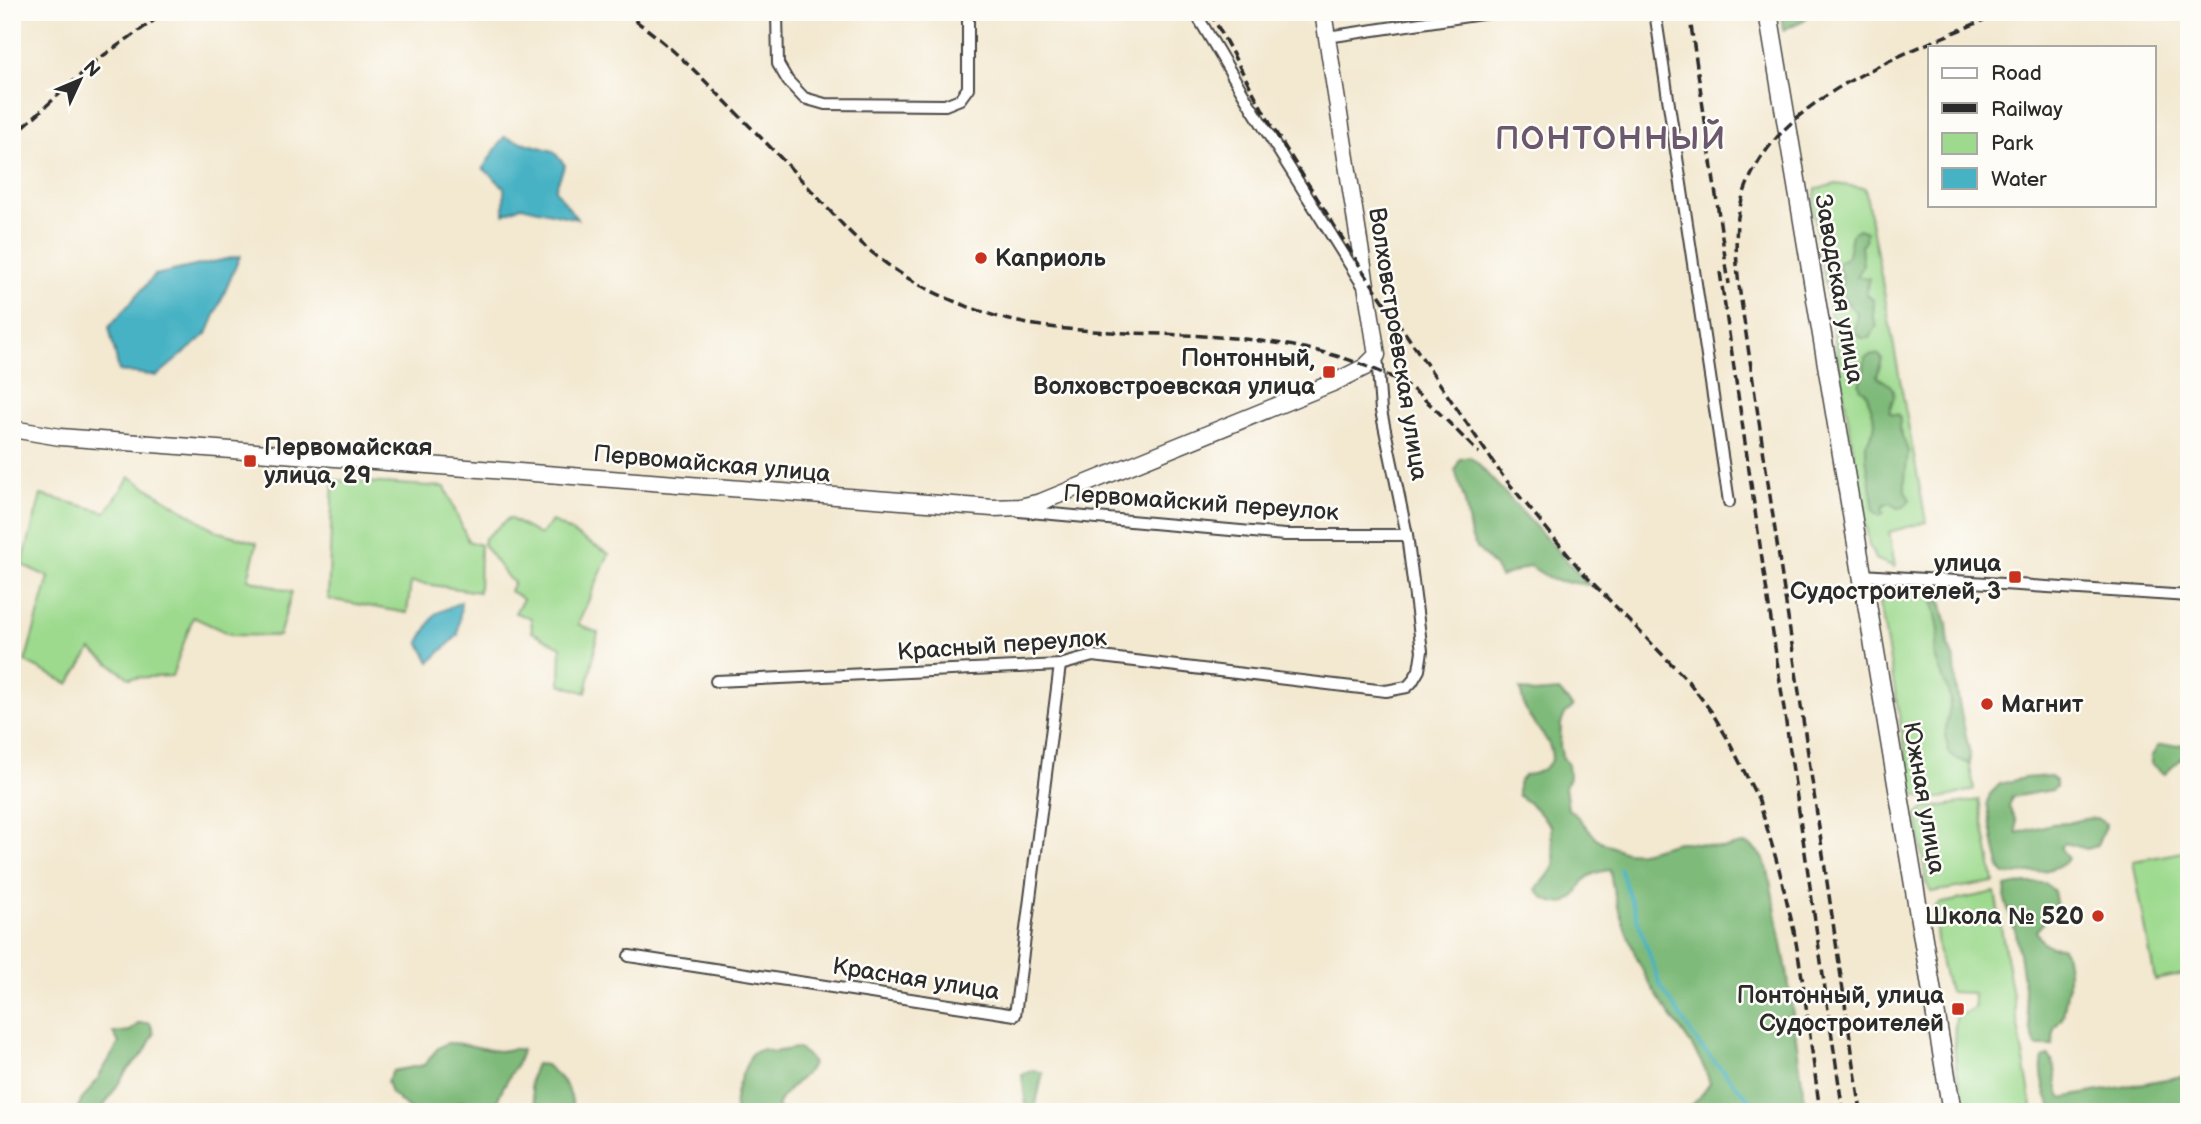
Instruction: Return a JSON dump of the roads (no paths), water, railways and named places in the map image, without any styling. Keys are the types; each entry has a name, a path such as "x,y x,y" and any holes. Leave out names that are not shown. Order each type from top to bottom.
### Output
{"main road":[{"name":"Заводская улица","path":"1768,12 1862,575"},
{"name":"Южная улица","path":"1862,575 1952,1112"}],"street":[{"path":"777,12 778,64 804,99 825,104 945,105 960,99 968,88 968,12"},
{"path":"1195,12 1250,106 1367,291"},
{"name":"Волховстроевская улица","path":"1323,12 1377,355 1381,411 1407,535 1422,651 1419,670 1412,682"},
{"path":"1327,37 1495,12"},
{"path":"1655,12 1729,502"},
{"name":"Первомайская улица","path":"12,429 60,436 993,508 1020,507 1041,502 1335,382 1366,367 1377,355"},
{"name":"Первомайский переулок","path":"993,508 1285,535 1407,535"},
{"path":"1862,575 2189,596"},
{"name":"Красный переулок","path":"716,681 1060,665 1093,656 1385,691 1407,687 1412,682"},
{"name":"Красная улица","path":"629,956 1015,1015 1060,665"}],"water":[{"path":"504,137 553,151 565,165 555,189 577,219 521,206 504,214 504,187 483,168"},
{"path":"240,256 207,334 157,376 119,371 109,327 155,275"},
{"path":"461,602 458,635 430,662 419,642 435,614"}],"waterway":[{"path":"1620,869 1660,985 1700,1046 1761,1112"}],"railway":[{"path":"12,137 97,60 166,12"},
{"path":"622,12 664,43 689,66 865,246 886,264 927,289 986,313 1038,326 1232,338 1336,356 1369,367 1410,388 1479,453"},
{"path":"1210,12 1271,125 1363,271 1502,475 1584,574 1688,681 1729,741 1759,801 1779,869 1803,983 1820,1112"},
{"path":"1689,12 1729,284"},
{"path":"1861,1112 1740,293 1737,224 1749,181 1771,144 1802,114 1879,65 2002,12"},
{"path":"1720,272 1843,1112"}],"place":[{"name":"Каприоль","path":"981,258"},
{"name":"Понтонный, Волховстроевская улица","path":"1329,372"},
{"name":"Первомайская улица, 29","path":"250,461"},
{"name":"улица Судостроителей, 3","path":"2015,577"},
{"name":"Магнит","path":"1987,704"},
{"name":"Школа № 520","path":"2098,916"},
{"name":"Понтонный, улица Судостроителей","path":"1958,1009"}],"district":[{"name":"ПОНТОННЫЙ","path":"1611,139"}]}
